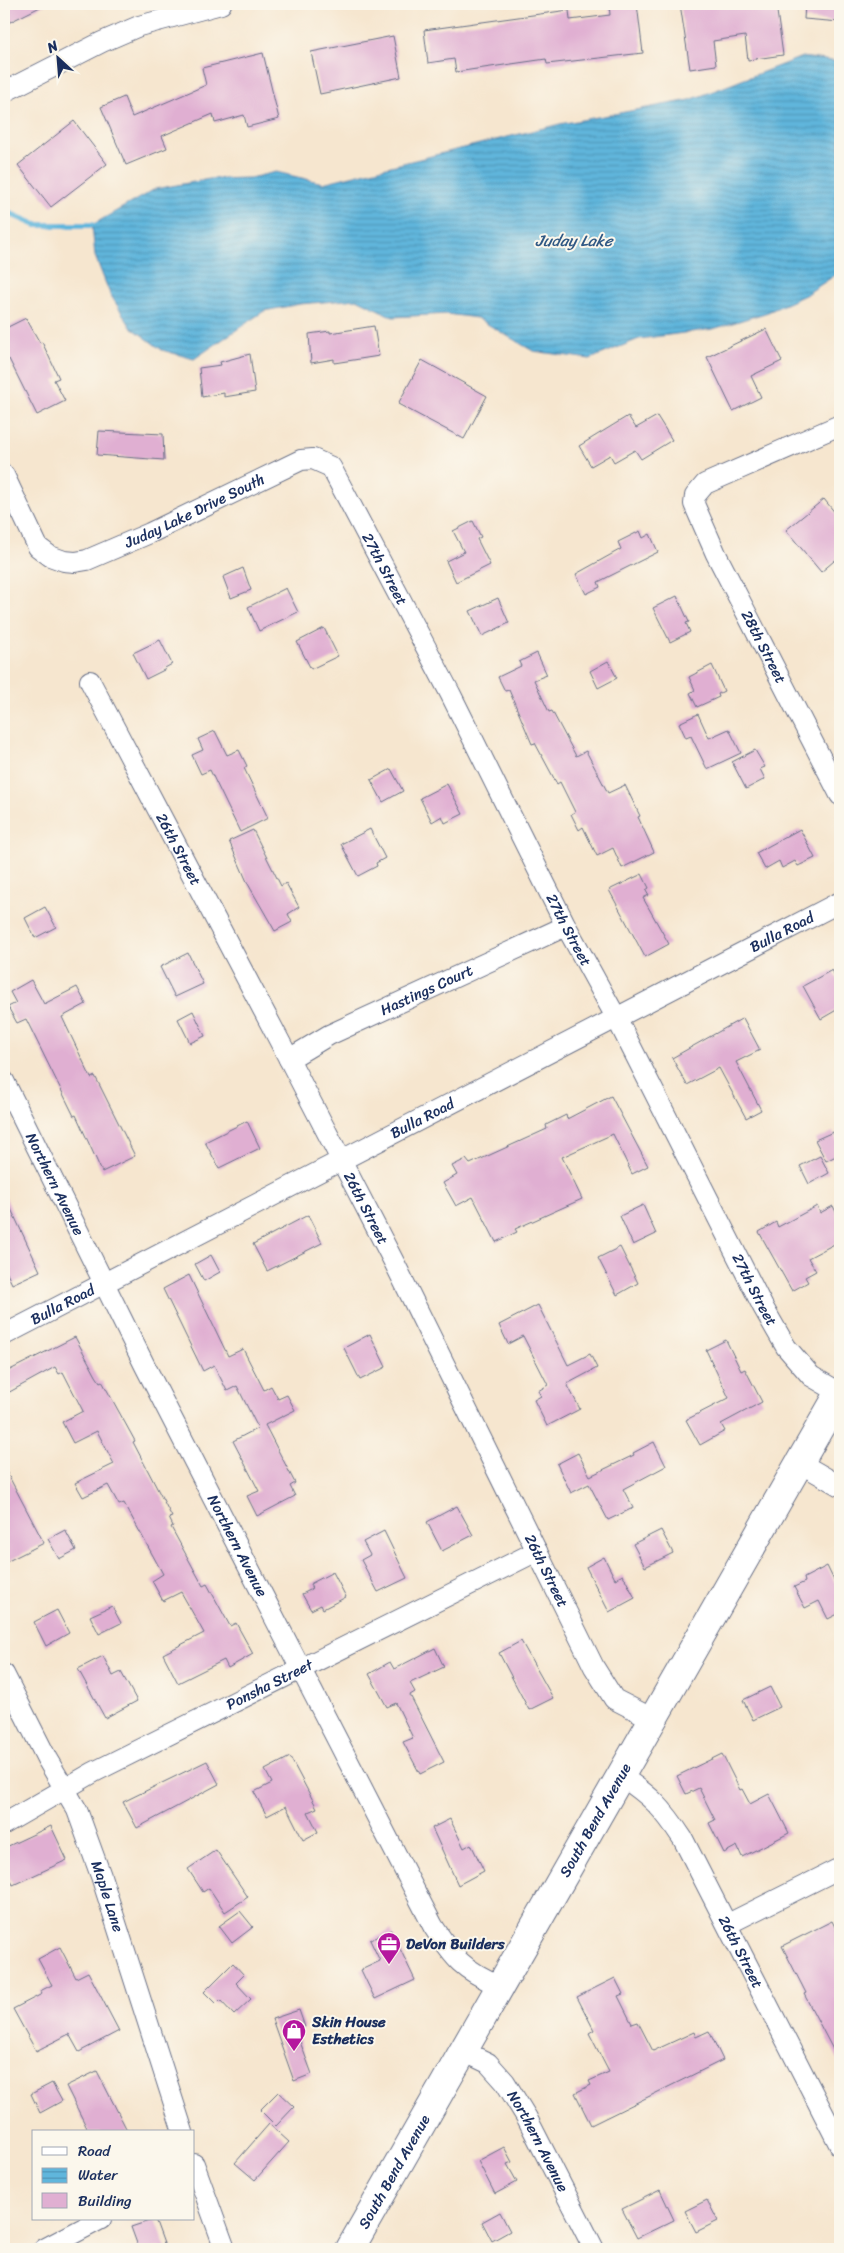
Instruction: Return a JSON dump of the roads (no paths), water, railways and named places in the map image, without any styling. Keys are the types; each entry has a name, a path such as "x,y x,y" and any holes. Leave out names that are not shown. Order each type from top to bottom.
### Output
{"main road":[{"name":"South Bend Avenue","path":"350,2249 840,1393"}],"street":[{"path":"4,92 102,42 139,26 221,4"},
{"name":"28th Street","path":"840,425 705,484 695,496 694,504 695,510 716,554 840,795"},
{"name":"Juday Lake Drive South","path":"4,475 38,546 50,556 64,561 75,562 87,560 150,533 301,460 313,459"},
{"name":"27th Street","path":"313,459 325,463 336,474 459,710 566,926 617,1019 763,1306 786,1347 812,1376 840,1393"},
{"name":"26th Street","path":"90,681 290,1059 395,1264 594,1667 614,1699 653,1719"},
{"name":"Bulla Road","path":"4,1335 840,902"},
{"name":"Hastings Court","path":"290,1059 330,1035 566,926"},
{"name":"Northern Avenue","path":"4,1081 104,1283 433,1926 453,1956 474,1974 500,1986"},
{"path":"800,1463 840,1486"},
{"name":"Ponsha Street","path":"4,1824 94,1772 537,1551"},
{"name":"Maple Lane","path":"4,1674 64,1790 77,1810 102,1876 182,2130"},
{"name":"26th Street","path":"621,1776 646,1792 662,1808 682,1839 728,1924 840,2146"},
{"path":"728,1924 840,1868"},
{"name":"Northern Avenue","path":"463,2051 488,2063 505,2082 527,2118 594,2249"},
{"path":"195,2172 225,2249"},
{"path":"44,2249 98,2220"}],"water":[{"name":"Juday Lake","path":"802,57 840,62 840,272 805,295 768,312 713,329 639,339 590,359 533,351 477,318 447,314 393,317 357,299 300,304 264,311 194,359 162,350 131,327 110,294 95,256 92,225 155,189 210,179 250,178 276,172 323,183 560,124 690,100"}],"waterway":[{"path":"4,211 36,225 92,225"}],"place":[{"name":"DeVon Builders","path":"389,1965"},
{"name":"Skin House Esthetics","path":"294,2052"}]}
